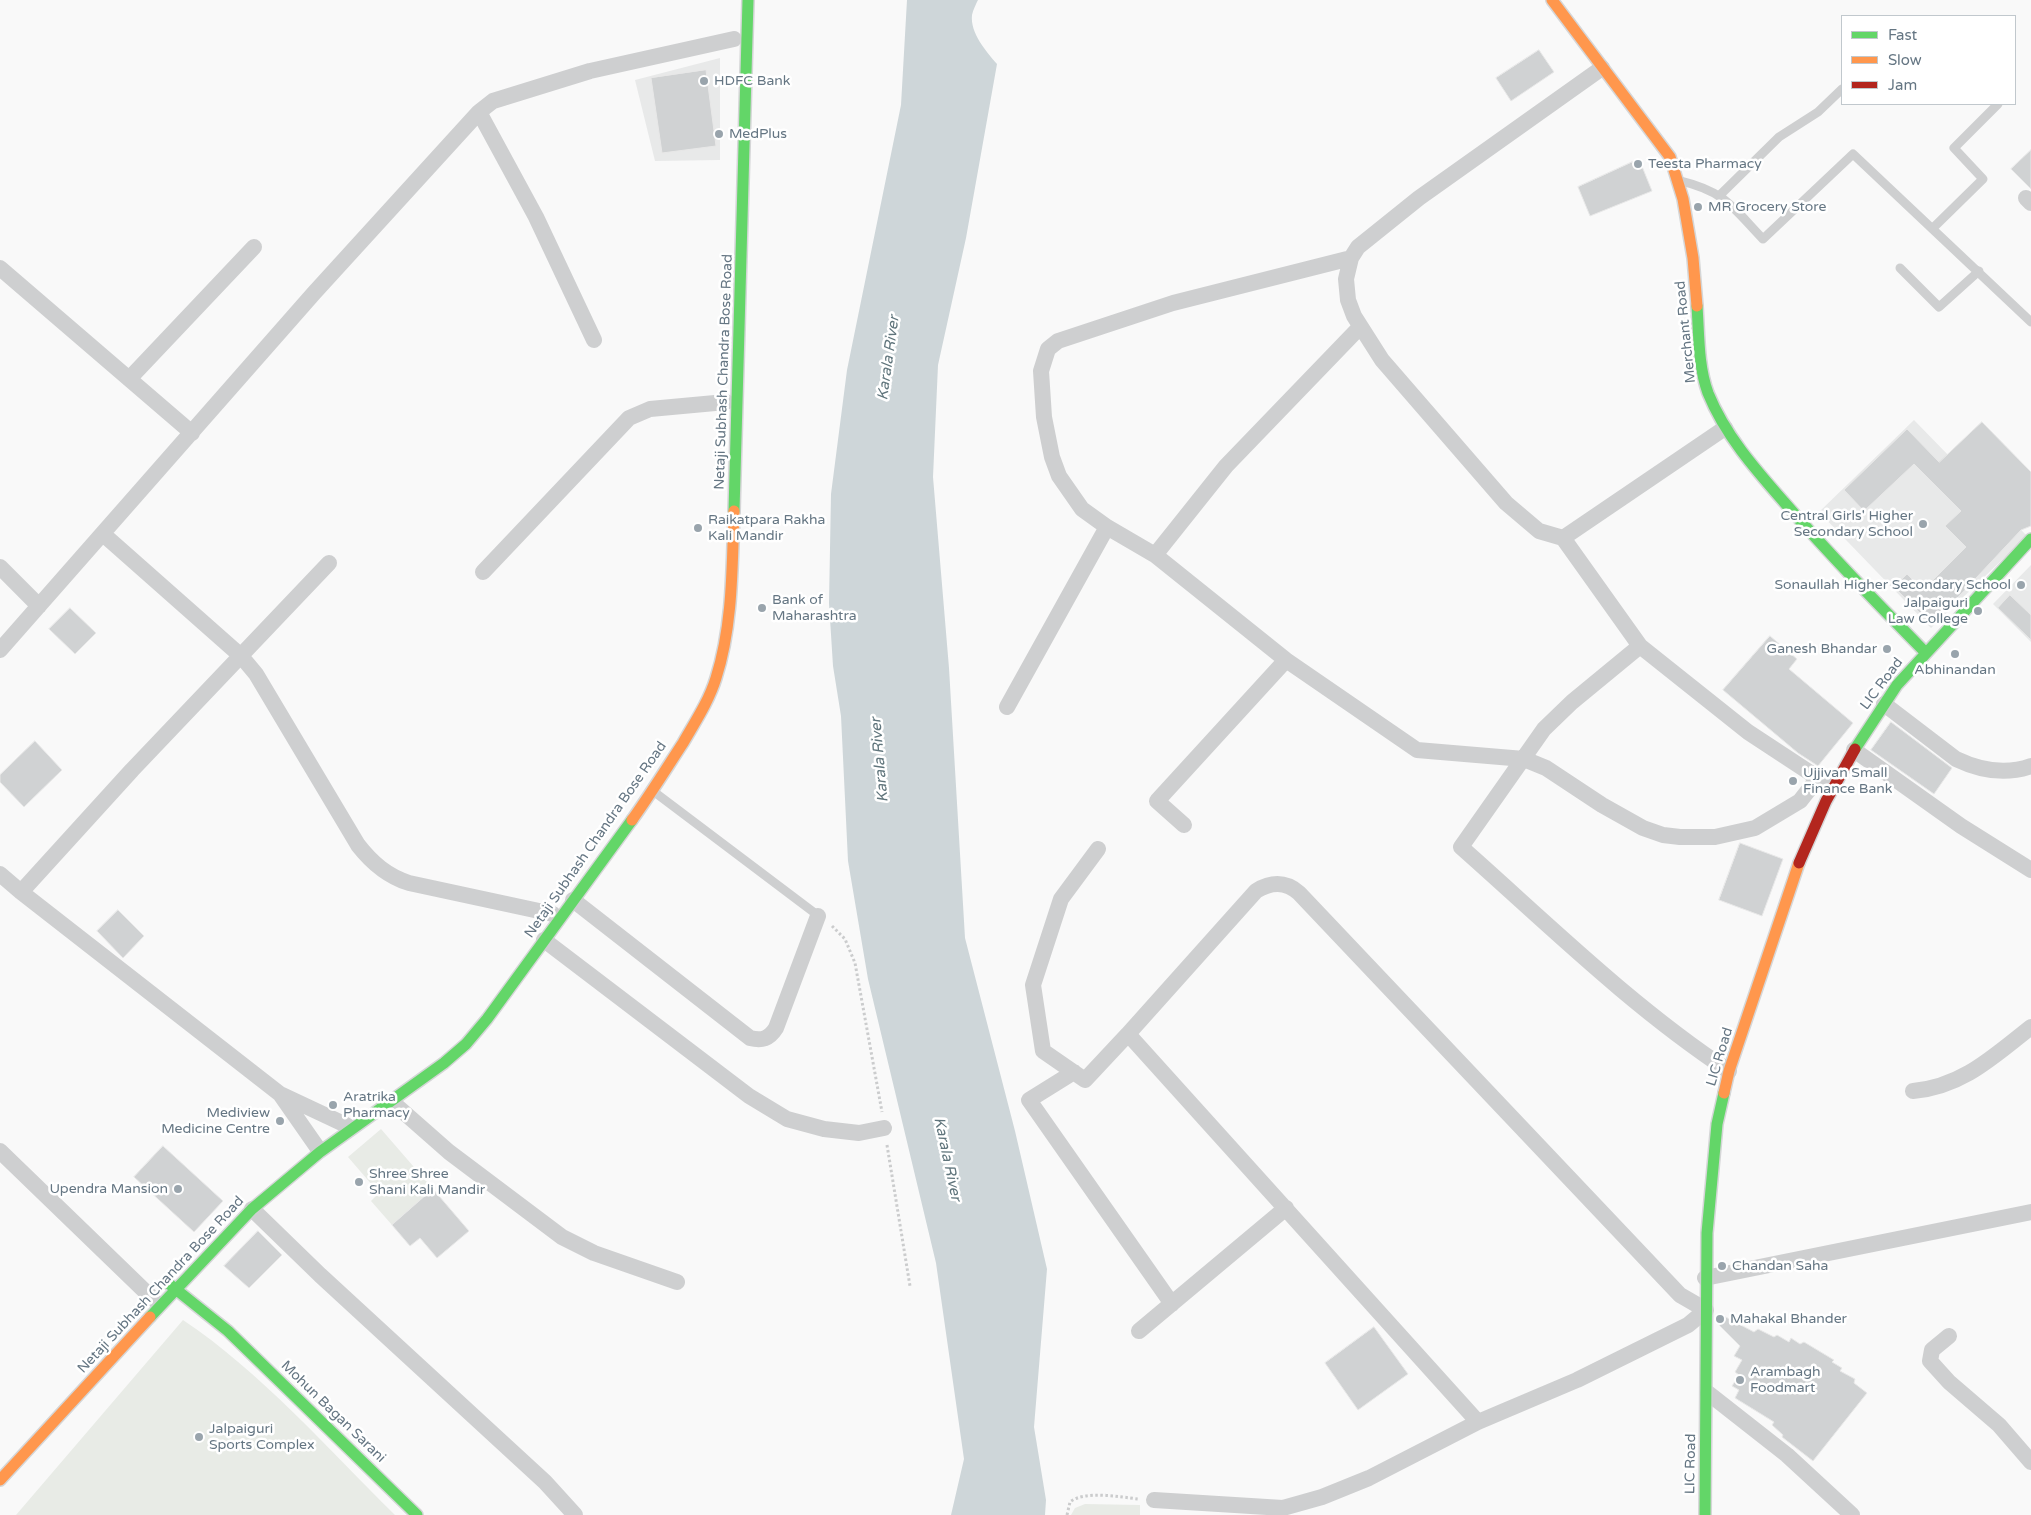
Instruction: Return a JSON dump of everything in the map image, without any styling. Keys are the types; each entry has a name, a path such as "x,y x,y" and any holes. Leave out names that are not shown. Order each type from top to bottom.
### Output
{"street":[{"name":"Netaji Subhash Chandra Bose Road","path":"718,601 732,401 740,333 738,39 748,0"},
{"name":"Merchant Road","path":"1553,0 1670,157 1684,199 1693,258 1702,369 1708,392 1725,428 1738,448 1776,495 1925,652"},
{"path":"0,650 320,286 479,112 494,101 582,73 738,39"},
{"path":"1602,68 1419,198 1358,247 1350,258 1346,279 1348,300 1360,327 1382,360 1506,503 1538,531 1564,538 1640,646 1748,732 1818,778 1836,782"},
{"path":"479,112 536,217 594,340"},
{"name":"Netaji Subhash Chandra Bose Road","path":"319,1150 391,1101 466,1044 573,900 649,789 710,694 725,638 731,585 732,401 727,332 731,196"},
{"path":"129,379 254,247"},
{"path":"1350,258 1173,303 1058,341 1048,349 1041,371 1044,417 1052,457 1059,476 1082,509 1107,527 1155,555 1286,660 1417,750 1524,759 1546,768 1602,805 1644,828 1680,837 1715,838 1755,828 1778,816 1800,801 1818,778"},
{"path":"2,274 192,432"},
{"path":"1155,555 1226,466 1360,327"},
{"path":"727,332 740,333"},
{"path":"483,572 629,418 650,409 732,401"},
{"path":"1564,538 1725,428"},
{"path":"1007,707 1107,527"},
{"path":"103,534 241,656 256,674 358,845 377,866 393,878 409,883 553,914"},
{"name":"LIC Road","path":"1705,1515 1708,1393 1705,1278 1717,1124 1729,1072 1803,852 1836,782 1854,750 1897,685 1925,652 2031,539"},
{"path":"21,892 132,770 329,563"},
{"path":"0,567 39,606"},
{"path":"1897,685 1905,657 1903,637 1898,624"},
{"name":"Netaji Subhash Chandra Bose Road","path":"66,1390 153,1299 171,1286 190,1281 250,1206 319,1150 346,1125 442,1056 462,1039 553,914 649,789 703,690 712,643"},
{"path":"1640,646 1572,702 1544,729 1461,846 1612,982 1697,1050 1729,1072"},
{"path":"1184,825 1158,801 1286,660"},
{"path":"1884,704 1956,759 1969,765 1986,770 2005,770 2031,766"},
{"path":"1854,750 1961,826 2031,870"},
{"path":"1098,850 1061,899 1033,985 1043,1051 1085,1080 1256,891 1272,884 1293,888 1680,1295 1706,1310 1688,1326 1577,1380 1478,1422 1369,1478 1322,1497 1283,1508 1154,1500"},
{"path":"0,874 280,1094 346,1125"},
{"path":"573,900 750,1038 760,1040 772,1034 776,1028 821,918"},
{"path":"544,940 749,1096 787,1119 824,1129 859,1133 884,1128"},
{"path":"1913,1091 1945,1086 1968,1075 2031,1027"},
{"path":"1128,1034 1478,1422"},
{"path":"1074,1072 1029,1100 1172,1304"},
{"path":"280,1094 319,1150"},
{"path":"391,1101 449,1152 562,1238 594,1253 677,1282"},
{"path":"0,1151 153,1299"},
{"path":"250,1206 320,1275 545,1482 575,1515"},
{"path":"1139,1331 1286,1208"},
{"path":"1705,1278 2031,1212"},
{"name":"Mohun Bagan Sarani","path":"190,1281 228,1331"},
{"name":"Netaji Subhash Chandra Bose Road","path":"0,1480 171,1286"},
{"name":"Mohun Bagan Sarani","path":"171,1286 228,1331 417,1515"},
{"path":"1949,1336 1932,1350 1930,1360 1949,1382 1999,1425 2031,1462"},
{"path":"1708,1393 1787,1455 1852,1515"}],"lane":[{"path":"1720,195 1779,137 1818,112 1841,91"},
{"path":"1934,228 1983,179 1954,148 1997,105"},
{"path":"1677,181 1705,187 1720,195 1763,239 1853,154 1934,228 2031,322"},
{"path":"1900,268 1939,308 1978,272"},
{"path":"649,789 821,918"}],"path":[{"path":"821,918 845,939 855,963 910,1286"},
{"path":"1067,1515 1070,1502 1085,1496 1154,1500"}],"shaded area":[{"path":"720,58 720,160 655,161 635,80"},
{"name":"Central Girls' Higher Secondary School","path":"1914,420 2027,536 1931,628 1819,512"},
{"name":"Sonaullah Higher Secondary School","path":"2031,565 2031,642 1993,604"},
{"path":"381,1129 433,1189 392,1225 371,1201 379,1193 348,1157"},
{"name":"Jalpaiguri Sports Complex","path":"183,1320 240,1363 267,1387 395,1515 16,1515"},
{"path":"1085,1504 1140,1505 1140,1515 1071,1515 1075,1508"}],"water":[{"name":"Karala River","path":"907,0 978,0 972,15 972,22 976,35 997,64 966,238 938,365 933,477 949,668 965,938 1015,1131 1047,1269 1034,1427 1046,1500 1045,1515 951,1515 964,1459 936,1263 868,979 848,861 841,716 833,666 829,603 831,494 847,370 901,105"}],"building":[{"path":"1539,50 1554,72 1511,101 1496,78"},
{"path":"706,70 716,146 662,153 651,78"},
{"path":"2031,150 2031,189 2011,169"},
{"path":"1639,159 1652,191 1590,216 1578,187"},
{"path":"1982,422 2031,472 2031,526 2021,530 1932,625 1894,587 1907,574 1923,590 1966,547 1945,526 1961,511 1914,464 1864,511 1844,490 1907,429 1939,462"},
{"path":"2010,595 2031,615 2031,640 1998,608"},
{"path":"70,608 96,633 75,654 49,629"},
{"path":"1770,636 1797,659 1789,669 1853,723 1818,766 1798,753 1723,690"},
{"path":"1891,722 1952,768 1934,794 1871,750"},
{"path":"35,741 62,770 24,807 0,782 0,775"},
{"path":"1740,843 1783,859 1762,916 1719,900"},
{"path":"118,910 144,936 123,958 97,931"},
{"name":"Upendra Mansion","path":"163,1146 223,1201 194,1232 134,1177"},
{"path":"433,1189 469,1231 437,1258 420,1238 410,1246 392,1225"},
{"path":"258,1231 282,1255 249,1288 224,1266"},
{"path":"1720,1314 1754,1332 1758,1329 1774,1337 1777,1335 1789,1342 1791,1338 1800,1344 1804,1342 1834,1360 1832,1362 1842,1368 1840,1371 1855,1379 1854,1383 1867,1393 1813,1461 1782,1437 1783,1435 1772,1425 1774,1422 1735,1398 1739,1390 1732,1386 1739,1375 1735,1372 1742,1360 1734,1356 1740,1346 1720,1326"},
{"path":"1374,1327 1408,1374 1358,1410 1325,1363"}],"traffic: fast":[{"path":"734,511 748,0"},
{"path":"1697,306 1702,372 1708,393 1732,437 1773,490 1853,578 1925,652"},
{"path":"1855,749 1897,685 2031,539"},
{"path":"150,1317 252,1209 320,1152 444,1063 466,1044 487,1019 632,820"},
{"path":"1705,1515 1707,1233 1717,1124 1724,1093"},
{"path":"168,1283 228,1331 417,1515"}],"traffic: slow":[{"path":"1552,0 1670,157 1683,199 1693,258 1697,306"},
{"path":"632,820 683,743 706,703 716,678 722,658 729,616 734,511"},
{"path":"1724,1093 1729,1071 1799,863"},
{"path":"0,1480 150,1317"}],"traffic: jam":[{"path":"1799,863 1826,801 1855,749"}],"place":[{"name":"HDFC Bank","path":"704,81"},
{"name":"MedPlus","path":"719,134"},
{"name":"Teesta Pharmacy","path":"1638,164"},
{"name":"MR Grocery Store","path":"1698,207"},
{"name":"Central Girls' Higher Secondary School","path":"1923,524"},
{"name":"Raikatpara Rakha Kali Mandir","path":"698,528"},
{"name":"Sonaullah Higher Secondary School","path":"2021,585"},
{"name":"Bank of Maharashtra","path":"762,608"},
{"name":"Jalpaiguri Law College","path":"1978,611"},
{"name":"Ganesh Bhandar","path":"1887,649"},
{"name":"Abhinandan","path":"1955,654"},
{"name":"Ujjivan Small Finance Bank","path":"1793,781"},
{"name":"Aratrika Pharmacy","path":"333,1105"},
{"name":"Mediview Medicine Centre","path":"280,1121"},
{"name":"Shree Shree Shani Kali Mandir","path":"359,1182"},
{"name":"Upendra Mansion","path":"178,1189"},
{"name":"Chandan Saha","path":"1722,1266"},
{"name":"Mahakal Bhander","path":"1720,1319"},
{"name":"Arambagh Foodmart","path":"1740,1380"},
{"name":"Jalpaiguri Sports Complex","path":"199,1437"}]}
